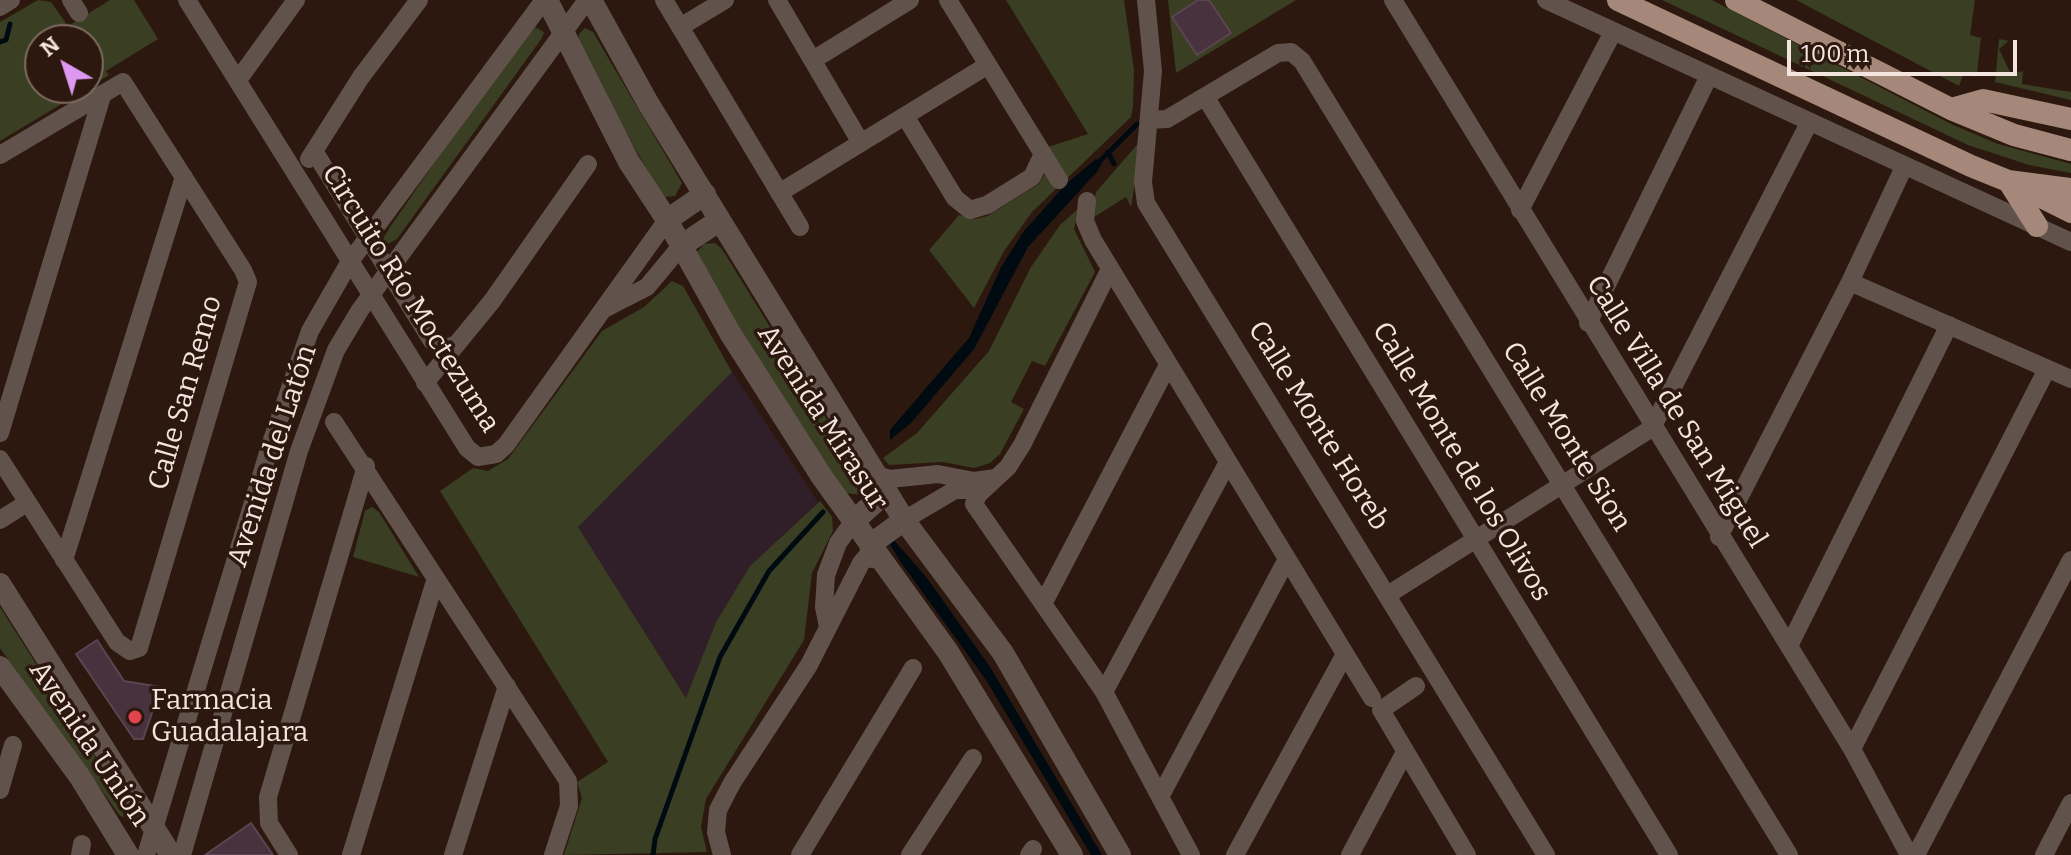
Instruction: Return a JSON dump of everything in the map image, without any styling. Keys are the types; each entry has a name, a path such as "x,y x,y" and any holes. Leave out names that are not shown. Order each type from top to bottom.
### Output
{"main road":[{"path":"1618,0 2071,212"},
{"path":"1736,0 1951,109 2014,135 2071,150"},
{"path":"1951,109 1983,100 2071,119"},
{"path":"2008,181 2071,189"},
{"path":"2008,181 2037,226"}],"street":[{"path":"0,7 11,0"},
{"name":"Circuito Río Moctezuma","path":"187,0 299,175 349,263 425,383 471,452 482,458 496,454 506,445 667,220"},
{"path":"238,80 296,0"},
{"path":"299,175 361,77 419,0"},
{"name":"Avenida Mirasur","path":"545,0 629,162 667,220 787,424 853,522 871,556 948,652 1072,855"},
{"name":"Avenida del Latón","path":"146,855 271,443 310,331 349,263 545,0"},
{"path":"589,0 881,483 910,528 1003,653 1120,855"},
{"name":"Avenida del Latón","path":"182,855 299,451 336,350 370,296 562,30 589,0"},
{"path":"664,0 800,227"},
{"path":"680,27 725,0"},
{"path":"777,0 861,143"},
{"path":"813,60 910,0"},
{"path":"948,0 1059,180"},
{"name":"Calle Monte Horeb","path":"1146,0 1153,71 1143,182 1149,207 1389,594 1546,855"},
{"name":"Calle Villa de San Miguel","path":"1393,0 1652,428 1852,749 1909,855"},
{"path":"1546,0 2071,242"},
{"path":"1520,210 1613,32"},
{"name":"Calle Monte Sion","path":"1206,98 1278,53 1291,52 1302,61 1789,855"},
{"path":"779,193 988,65"},
{"path":"1588,323 1709,76"},
{"name":"Calle San Remo","path":"64,560 117,642 135,651 142,644 248,282 123,82 104,95"},
{"path":"1149,120 1167,119 1206,98"},
{"name":"Calle Monte de los Olivos","path":"1206,98 1669,855"},
{"path":"0,155 88,104"},
{"path":"0,433 100,104"},
{"path":"905,116 955,198 970,210 1032,177 1043,154"},
{"path":"1389,594 1652,428 1809,123"},
{"name":"Circuito Río Moctezuma","path":"314,151 370,236 432,341 443,349 457,344"},
{"path":"425,383 588,164"},
{"path":"1719,537 1850,282 1904,167"},
{"path":"64,560 184,177"},
{"path":"667,220 705,194"},
{"path":"1087,201 1086,226 1110,269 1372,698"},
{"path":"681,246 720,220"},
{"name":"Circuito Río Moctezuma","path":"604,309 647,287 681,246"},
{"path":"1110,269 1022,445 999,478 982,491 975,502 976,509 1044,602 1104,692 1191,855"},
{"path":"1850,282 2071,379"},
{"path":"1789,646 1949,325"},
{"path":"1044,602 1168,365"},
{"path":"1852,749 2047,369"},
{"path":"334,422 366,466 570,788 569,806 553,855"},
{"path":"271,443 299,451"},
{"path":"0,459 64,560"},
{"path":"1104,692 1228,462"},
{"path":"289,855 269,823 268,797 366,466"},
{"path":"828,627 824,607 826,575 838,543 881,483 938,474 974,481 999,478"},
{"path":"0,497 16,486"},
{"path":"722,855 716,832 718,810 732,783 809,665 871,556 917,522 930,504 955,490 982,491"},
{"path":"0,520 27,503"},
{"path":"1161,795 1287,559"},
{"path":"1916,855 2071,560"},
{"path":"351,855 436,578"},
{"name":"Avenida Unión","path":"0,584 171,855"},
{"path":"1235,855 1345,654"},
{"name":"Avenida Unión","path":"0,667 80,777 128,855"},
{"path":"800,855 913,668"},
{"path":"453,855 507,686"},
{"path":"1416,686 1381,710 1462,852"},
{"path":"0,790 13,745"},
{"path":"1350,855 1405,752"},
{"path":"910,855 973,758"},
{"path":"2044,855 2068,814"}],"shaded area":[{"path":"1096,159 1102,163 1097,172 1028,247 974,349 911,423 890,440 890,430 969,338 1001,267 1024,231 1067,183"},
{"path":"732,372 818,502 750,566 716,622 687,699 577,527"},
{"path":"892,538 927,578 990,667 1102,855 1091,855 986,680 900,561 888,541"}],"green space":[{"path":"38,0 51,2 67,24 24,24 24,104 61,104 0,141 0,22"},
{"path":"110,0 134,0 158,39 106,71 109,75 104,78 104,24 71,24"},
{"path":"1006,0 1124,0 1134,70 1133,106 1131,117 1032,212 1004,251 974,308 929,250 959,215 976,219 987,216 1039,184 1048,167 1048,147 1088,134"},
{"path":"1168,0 1296,0 1176,73"},
{"path":"1662,0 1712,0 1951,124 1998,144 2071,164 2071,173 2029,165 1968,145"},
{"path":"1796,0 1975,0 1970,35 1981,38 1977,73 1974,77 1964,73 1959,86"},
{"path":"535,27 544,32 542,38 397,239 386,245 383,239 390,227 489,84"},
{"path":"585,28 593,32 682,183 675,196 664,197 658,190 624,128 579,40 579,34"},
{"path":"1999,39 2009,41 1999,49 2011,74 2023,71 2022,84 2071,92 2071,100 1995,82"},
{"path":"1142,139 1131,207 1126,197 1091,219 1096,192"},
{"path":"1079,208 1074,229 1095,272 1045,366 1032,361 1011,402 1024,409 1000,454 990,463 974,468 943,462 889,465 883,458 917,433 989,351 1031,267 1060,225"},
{"path":"715,243 722,249 866,483 862,495 845,493 736,325 697,252 704,244"},
{"path":"672,281 683,286 732,372 578,527 686,698 716,622 750,566 820,501 832,517 833,531 812,573 804,640 706,799 701,827 707,852 564,855 582,798 577,782 608,762 440,491 473,468 488,471 508,459 602,331 644,307"},
{"path":"372,507 379,512 419,577 353,557 365,511"},
{"path":"0,607 130,812 128,818 120,816 0,648"}],"building":[{"path":"1198,0 1209,0 1231,33 1197,55 1172,17"},
{"name":"Farmacia Guadalajara","path":"97,640 124,681 161,687 143,739 134,739 76,654"},
{"path":"251,823 273,855 205,855"}],"waterway":[{"path":"0,42 6,40 10,24"},
{"path":"1098,163 1137,124"},
{"path":"1108,152 1114,164"},
{"path":"653,855 655,839 720,657 769,571 823,512"}],"place":[{"name":"Farmacia Guadalajara","path":"135,717"}]}
